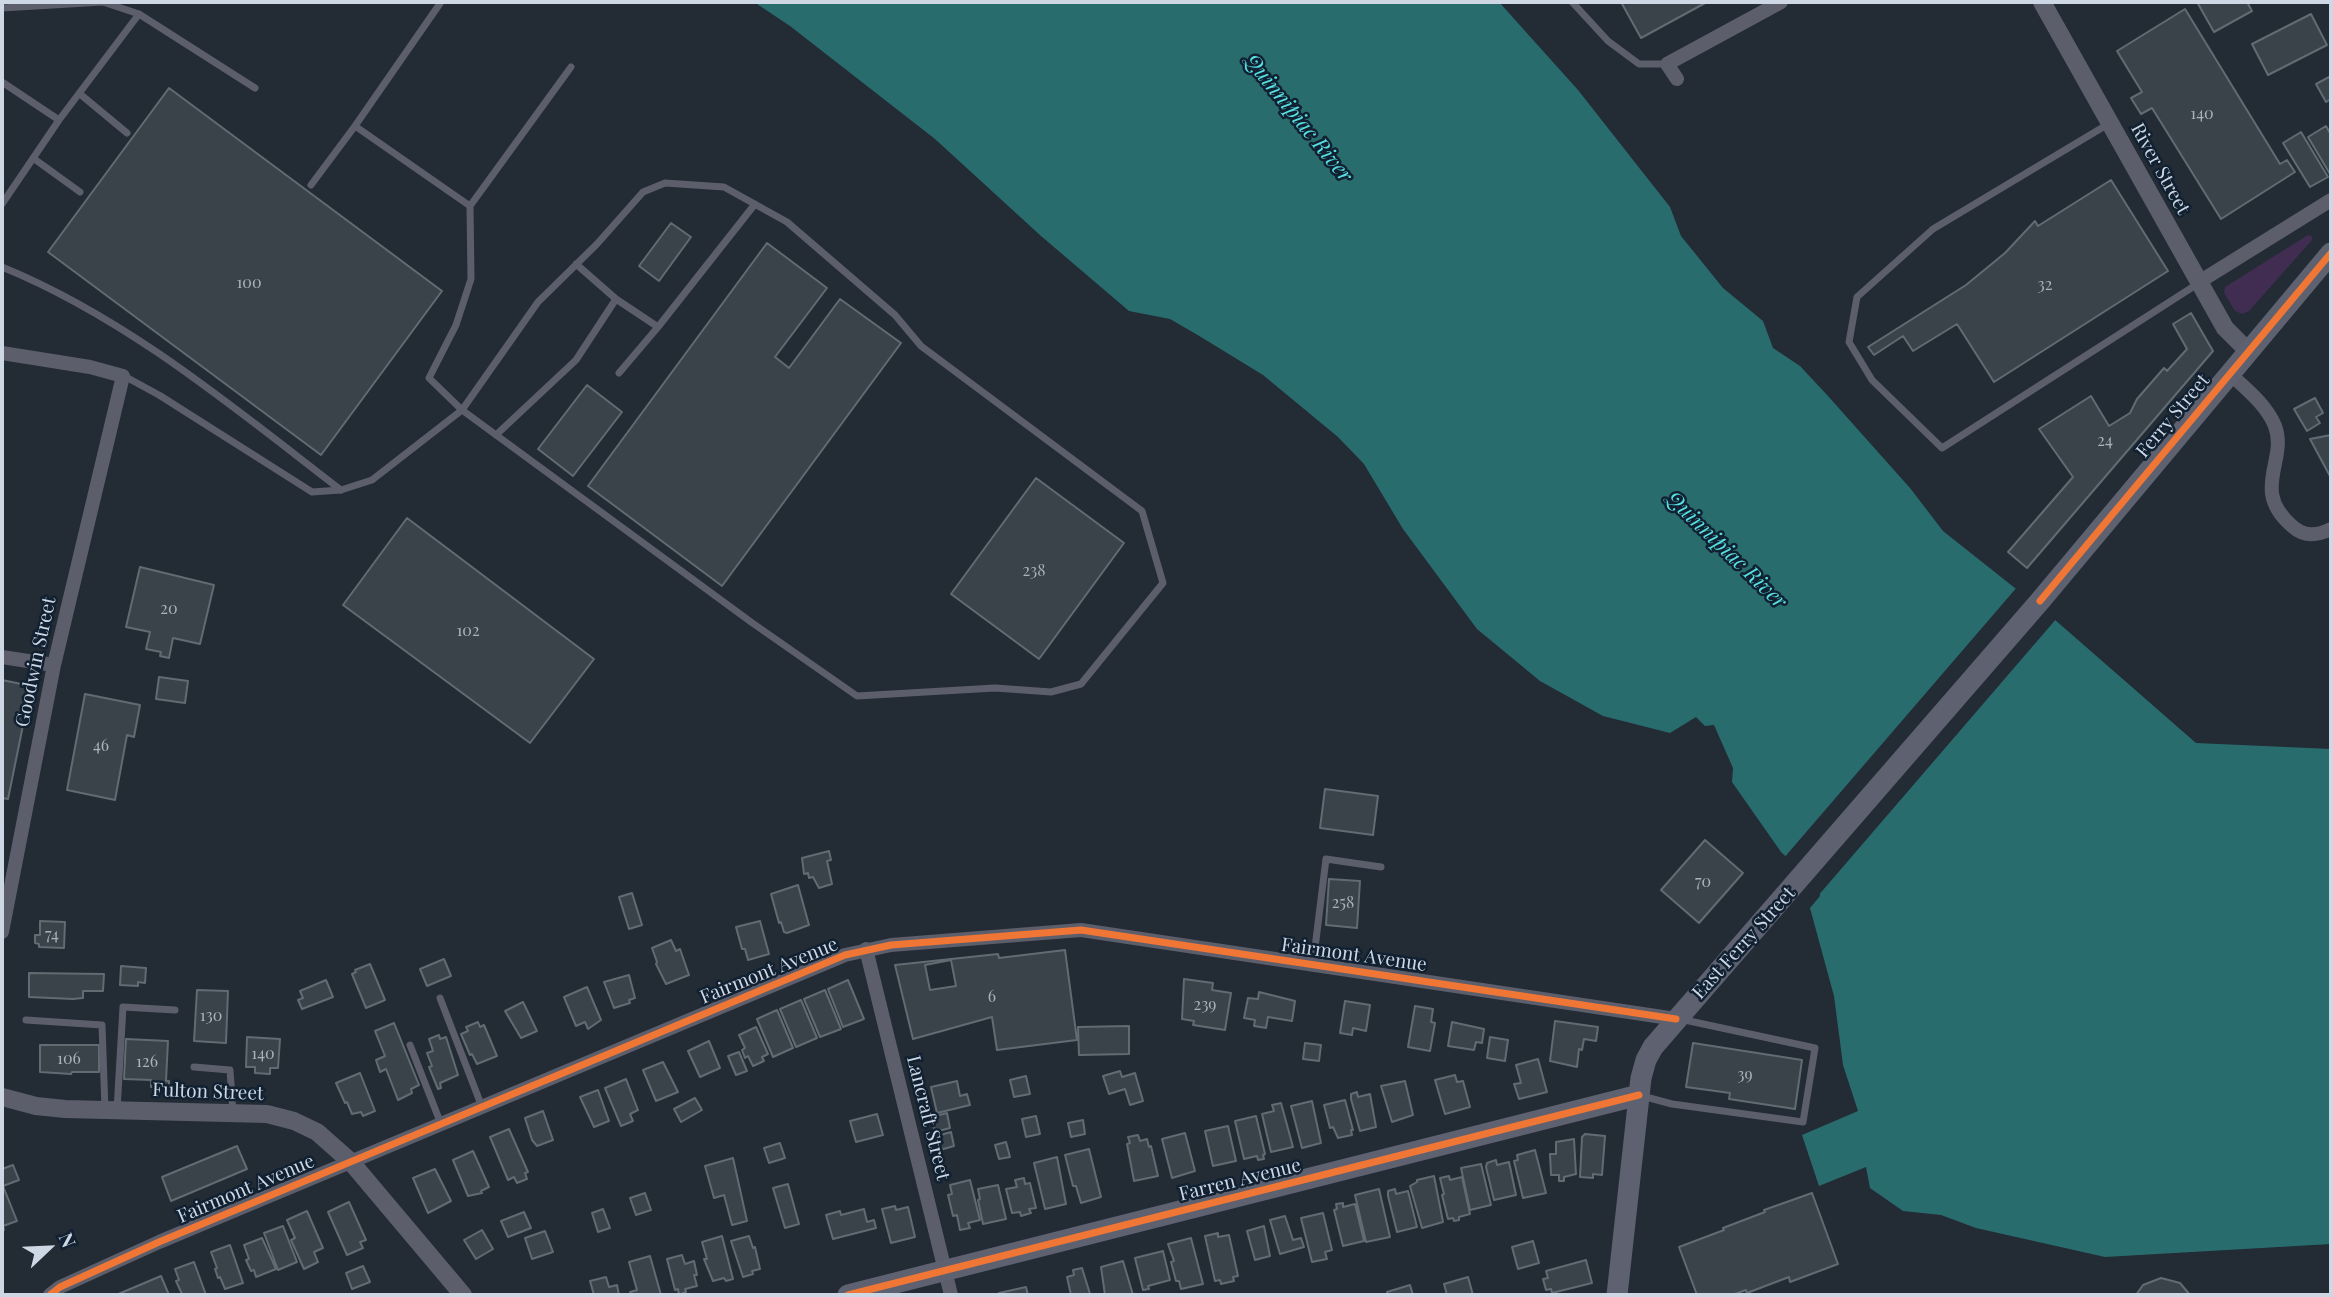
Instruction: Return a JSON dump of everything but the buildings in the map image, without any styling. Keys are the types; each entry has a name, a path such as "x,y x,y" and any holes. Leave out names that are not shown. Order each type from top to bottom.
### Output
{"main road":[{"name":"Ferry Street","path":"1917,743 2040,601 2331,253"},
{"name":"East Ferry Street","path":"1617,1295 1639,1095 1646,1060 1653,1047 1917,743"},
{"name":"Farren Avenue","path":"848,1295 1639,1095"}],"street":[{"path":"1677,79 1667,64 1781,2"},
{"name":"River Street","path":"2042,2 2225,328 2248,351"},
{"path":"2199,282 2331,200"},
{"path":"2,353 90,367 123,376"},
{"path":"2229,373 2258,401 2276,428 2278,441 2271,483 2272,496 2284,519 2304,534 2314,535 2331,529"},
{"name":"Goodwin Street","path":"2,932 54,665 123,376"},
{"path":"2,657 54,665"},
{"name":"Fairmont Avenue","path":"50,1295 61,1287 159,1242 845,955 866,949 1081,930 1676,1019"},
{"name":"Lancraft Street","path":"866,949 951,1295"},
{"name":"Fulton Street","path":"2,1097 36,1106 267,1114 294,1121 317,1132 351,1162 463,1295"}],"lane":[{"path":"2,9 103,2 139,15 255,88"},
{"path":"312,185 441,2"},
{"path":"1572,2 1608,41 1639,64 1667,64"},
{"path":"2,204 59,120 139,15"},
{"path":"123,376 159,395 312,492 341,489 372,481 462,410 538,302 643,192 664,183 724,187 787,222 895,315 920,346 1142,511 1163,583 1080,684 1051,692 995,688 857,696 751,622 462,410 429,378 456,325 471,279 470,206 571,67"},
{"path":"2,82 59,120"},
{"path":"79,94 127,133"},
{"path":"2110,123 1933,229 1857,297 1849,342 1872,380 1942,448 2199,282"},
{"path":"355,126 470,206"},
{"path":"33,158 80,192"},
{"path":"619,373 755,204"},
{"path":"576,264 616,299 658,327"},
{"path":"2,267 42,283 134,336 341,489"},
{"path":"496,435 576,360 616,299"},
{"path":"1313,965 1326,859 1381,867"},
{"path":"440,998 482,1107"},
{"path":"111,1110 123,1007 175,1010"},
{"path":"1639,1095 1672,1104 1804,1122 1815,1048 1676,1019"},
{"path":"26,1020 102,1025 111,1110"},
{"path":"410,1045 441,1125"},
{"path":"194,1067 230,1070 233,1113"}],"shaded area":[{"path":"2308,235 2312,236 2312,240 2249,311 2242,314 2235,311 2224,293 2225,287"}],"water":[{"name":"Quinnipiac River","path":"754,2 1499,2 1578,90 1670,207 1681,236 1723,288 1763,321 1773,348 1800,366 1828,396 1910,488 1943,531 2054,619 2196,743 2331,749 2331,1244 2105,1257 1976,1228 1941,1215 1903,1211 1870,1188 1866,1167 1819,1186 1802,1135 1858,1111 1843,1065 1834,996 1810,908 1820,896 1818,886 1781,852 1732,782 1733,768 1714,725 1705,726 1696,717 1670,733 1603,716 1540,681 1477,629 1403,529 1364,464 1338,437 1263,375 1201,337 1170,319 1129,311 1041,236 935,139 790,26"}],"pier":[{"path":"2018,586 2057,618 1817,897 1814,887 1783,859"}],"cycle path":[{"path":"2040,601 2331,253"},
{"path":"50,1295 60,1287 159,1242 845,955 891,945 1081,930 1676,1019"},
{"path":"848,1295 1639,1095"}]}
